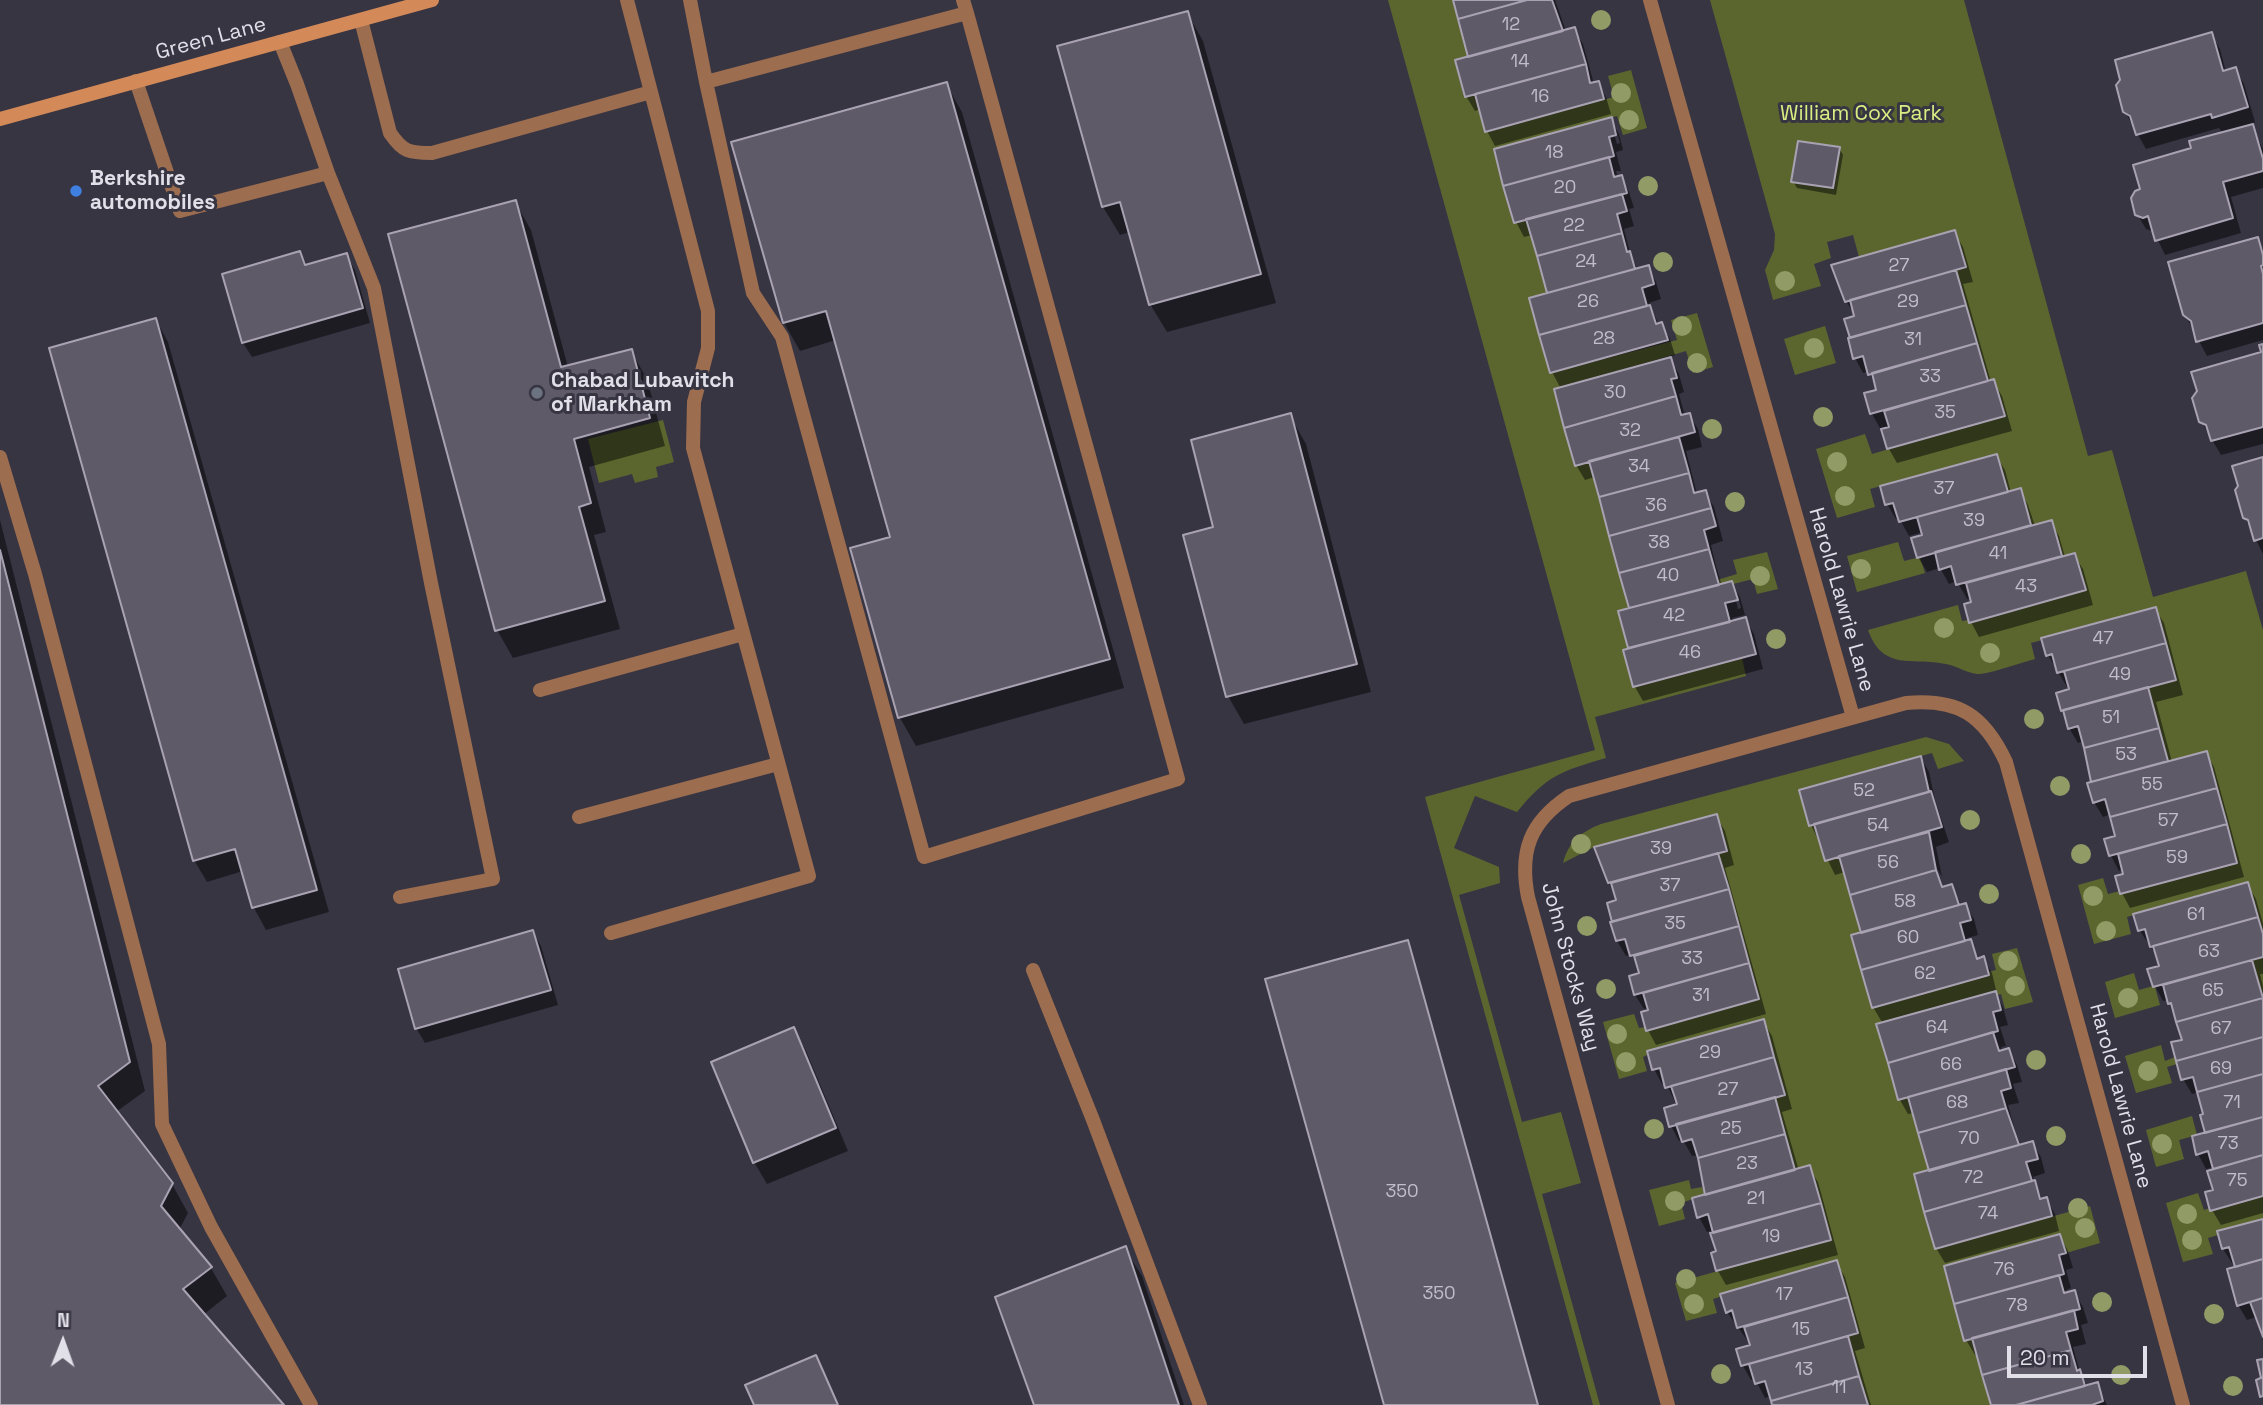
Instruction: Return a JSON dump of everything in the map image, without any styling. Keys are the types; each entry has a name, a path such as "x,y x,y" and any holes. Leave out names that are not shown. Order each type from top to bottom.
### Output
{"street":[{"name":"Green Lane","path":"0,119 361,20 400,4 432,0"},
{"path":"611,933 809,876 692,448 694,402 708,348 708,311 627,0"},
{"path":"690,0 706,82 753,293 782,337 923,857 1178,779 965,7 706,82"},
{"name":"Harold Lawrie Lane","path":"1650,0 1853,717 1906,703 1932,701 1947,704 1961,708 1979,721 2000,749 2010,776 2183,1405"},
{"path":"361,20 390,133 400,148 414,153 432,153 650,92"},
{"path":"280,42 374,288 431,583 493,878 400,897"},
{"path":"136,82 180,211 328,173"},
{"path":"0,457 35,574 159,1044 162,1124 211,1227 311,1405"},
{"path":"540,690 743,634"},
{"name":"John Stocks Way","path":"1668,1405 1528,897 1525,881 1527,849 1532,832 1542,817 1569,796 1853,717"},
{"path":"579,817 778,764"},
{"path":"1033,970 1093,1120 1200,1405"}],"green space":[{"path":"1388,0 1453,0 1468,57 1455,61 1464,97 1475,94 1485,132 1614,97 1608,76 1631,70 1647,128 1623,135 1617,116 1494,149 1514,223 1526,219 1547,293 1530,298 1550,373 1677,340 1671,320 1697,313 1713,367 1693,373 1686,351 1554,390 1575,465 1589,461 1629,608 1618,612 1628,648 1623,650 1633,687 1742,658 1746,676 1595,717 1606,758 1556,776 1537,790 1517,812 1475,796 1454,848 1499,867 1500,883 1459,895 1522,1122 1561,1112 1581,1183 1542,1194 1600,1405 1593,1405 1425,797 1595,750"},
{"name":"William Cox Park","path":"1710,0 1964,0 2088,456 2112,450 2153,597 2246,571 2263,630 2263,934 2248,882 2127,917 2131,934 2094,944 2078,885 2103,878 2108,894 2120,891 2121,894 2237,862 2207,751 2168,761 2148,687 2176,679 2156,607 2042,638 2031,643 2035,659 1982,674 1946,664 1900,660 1882,652 1874,643 1868,630 1958,605 1962,621 1968,620 1970,623 2086,589 2075,553 2062,556 2052,520 2031,525 2021,489 2008,492 1997,454 1870,489 1875,507 1837,518 1816,449 1865,434 1872,454 2005,415 1994,380 1988,381 1956,270 1966,266 1955,230 1859,257 1853,235 1827,242 1831,258 1814,264 1821,286 1773,300 1765,270 1774,250 1775,234"},
{"path":"1825,326 1836,363 1795,375 1784,339"},
{"path":"663,420 674,462 656,467 658,477 635,483 632,474 599,483 588,439"},
{"path":"1898,542 1904,561 1920,557 1925,573 1857,592 1847,556"},
{"path":"1767,552 1778,589 1757,594 1753,579 1719,585 1717,580 1737,574 1733,560"},
{"path":"1926,737 1949,744 1964,761 1938,769 1932,753 1800,790 1814,824 1839,856 1861,933 1851,935 1872,1008 1989,975 1988,972 1996,970 1992,954 2017,948 2033,1002 2005,1009 2001,994 1997,995 1995,991 1877,1025 1898,1100 1908,1097 1929,1171 1914,1175 1935,1249 2090,1206 2100,1243 2066,1253 2060,1234 1972,1338 1991,1405 1868,1405 1848,1336 1858,1333 1837,1260 1713,1299 1717,1313 1686,1321 1675,1283 1830,1240 1795,1170 1775,1097 1785,1094 1764,1019 1647,1051 1647,1055 1643,1057 1647,1071 1619,1079 1603,1022 1634,1014 1639,1028 1646,1027 1647,1031 1759,999 1718,853 1727,850 1717,815 1594,847 1563,863 1577,838 1601,824"},
{"path":"2263,957 2263,998 2252,960"},
{"path":"2134,973 2139,990 2155,987 2160,1005 2115,1018 2105,982"},
{"path":"2161,1045 2165,1061 2175,1057 2177,1064 2167,1067 2172,1083 2136,1093 2125,1056"},
{"path":"2192,1116 2197,1135 2179,1140 2184,1159 2156,1167 2146,1130"},
{"path":"1689,1180 1691,1189 1702,1187 1705,1195 1681,1203 1685,1219 1659,1226 1649,1190"},
{"path":"2198,1193 2204,1210 2210,1208 2211,1211 2263,1196 2263,1219 2217,1231 2218,1235 2208,1238 2213,1254 2183,1262 2166,1203"}],"building":[{"path":"1453,0 1527,0 1458,19"},
{"path":"1527,0 1552,0 1563,31 1468,57 1458,19"},
{"path":"1188,11 1261,274 1149,305 1120,202 1102,207 1057,46"},
{"path":"1575,27 1586,64 1465,97 1455,60"},
{"path":"2212,32 2223,71 2236,67 2248,107 2212,118 2211,114 2136,135 2130,116 2123,112 2116,85 2120,80 2115,60"},
{"path":"1586,64 1590,83 1599,81 1604,99 1485,132 1475,94"},
{"path":"947,82 1110,659 898,718 850,548 890,537 826,311 783,323 731,142"},
{"path":"1612,117 1616,135 1609,137 1614,156 1503,186 1494,149"},
{"path":"2253,124 2263,159 2263,171 2223,182 2233,218 2155,241 2148,216 2143,218 2135,215 2131,198 2135,191 2140,189 2133,165 2191,148 2189,141"},
{"path":"1798,141 1840,147 1833,188 1791,182"},
{"path":"1609,157 1614,177 1622,175 1627,193 1514,223 1503,186"},
{"path":"1622,194 1627,211 1617,214 1622,233 1537,256 1526,219"},
{"name":"Chabad Lubavitch of Markham","path":"516,200 561,367 632,349 650,418 574,439 591,503 579,507 605,601 495,631 388,234"},
{"path":"1955,230 1966,267 1845,302 1831,265"},
{"path":"1622,233 1635,269 1547,293 1537,256"},
{"path":"2258,237 2263,255 2263,323 2196,342 2191,321 2183,315 2168,262"},
{"path":"300,251 305,265 347,253 363,308 242,343 222,274"},
{"path":"1649,265 1654,284 1642,288 1647,306 1539,335 1529,298"},
{"path":"1956,270 1966,305 1850,338 1844,319 1854,316 1850,300"},
{"path":"1650,305 1656,324 1662,322 1668,340 1550,373 1539,335"},
{"path":"1966,305 1977,343 1868,375 1863,356 1853,359 1848,338"},
{"path":"156,318 317,890 252,908 235,849 193,861 49,348"},
{"path":"1977,343 1988,381 1870,414 1864,393 1876,390 1872,373"},
{"path":"2263,344 2263,427 2211,441 2206,425 2199,422 2192,398 2197,391 2191,372 2261,352 2259,345"},
{"path":"1671,357 1677,378 1671,379 1676,396 1564,428 1554,389"},
{"path":"1994,379 2005,416 1887,449 1881,429 1889,427 1884,411"},
{"path":"1676,396 1681,415 1690,413 1695,432 1575,466 1564,428"},
{"path":"1291,413 1357,664 1226,697 1183,535 1213,527 1191,440"},
{"path":"1679,437 1689,473 1599,497 1589,461"},
{"path":"1997,454 2008,492 1899,522 1893,503 1885,505 1880,486"},
{"path":"2263,457 2263,538 2254,541 2248,520 2243,518 2232,466"},
{"path":"1689,473 1694,493 1706,490 1711,508 1609,536 1599,497"},
{"path":"2021,488 2031,525 1917,558 1911,538 1922,535 1917,517"},
{"path":"1711,508 1716,526 1704,530 1709,549 1619,573 1609,536"},
{"path":"2052,520 2062,556 1956,585 1951,566 1939,570 1935,552"},
{"path":"1709,549 1719,585 1629,608 1619,573"},
{"path":"0,550 130,1062 98,1086 173,1183 161,1206 212,1267 183,1289 284,1405 0,1405"},
{"path":"2075,553 2086,590 1969,623 1964,604 1971,602 1966,583"},
{"path":"1732,581 1738,600 1725,603 1730,622 1628,648 1618,611"},
{"path":"2156,607 2166,643 2057,673 2052,654 2046,656 2041,638"},
{"path":"1746,617 1756,654 1633,687 1623,650"},
{"path":"2166,643 2176,680 2061,711 2056,693 2069,689 2064,671"},
{"path":"2148,687 2159,728 2084,748 2078,726 2068,729 2063,710"},
{"path":"2159,728 2168,761 2091,782 2084,748"},
{"path":"2207,751 2217,788 2110,817 2105,799 2093,803 2087,783"},
{"path":"1921,756 1929,792 1809,826 1799,790"},
{"path":"2217,788 2227,824 2109,856 2104,839 2115,836 2110,817"},
{"path":"1931,791 1942,827 1825,861 1814,824"},
{"path":"1717,814 1727,851 1608,883 1594,847"},
{"path":"2227,824 2237,863 2120,894 2115,876 2123,874 2118,854"},
{"path":"1929,832 1936,870 1850,895 1839,856"},
{"path":"1718,853 1729,889 1612,922 1607,903 1616,900 1611,883"},
{"path":"1936,870 1942,887 1952,884 1959,905 1861,933 1850,895"},
{"path":"2248,882 2258,917 2150,947 2145,929 2138,931 2133,914"},
{"path":"1729,889 1739,926 1630,956 1625,939 1616,941 1610,922"},
{"path":"1966,903 1971,920 1960,923 1965,941 1861,970 1851,935"},
{"path":"2258,917 2263,934 2263,957 2153,987 2147,969 2159,966 2153,946"},
{"path":"1739,926 1749,963 1634,995 1629,976 1639,973 1634,956"},
{"path":"533,930 551,990 415,1029 398,969"},
{"path":"1971,939 1977,959 1984,956 1989,975 1872,1008 1861,970"},
{"path":"1408,940 1538,1405 1384,1405 1265,979"},
{"path":"2252,960 2263,998 2176,1022 2163,985"},
{"path":"1749,963 1759,999 1646,1031 1641,1012 1648,1010 1643,993"},
{"path":"1996,991 2001,1010 1993,1012 1998,1031 1888,1063 1876,1024"},
{"path":"2263,998 2263,1037 2176,1061 2171,1042 2182,1040 2176,1022"},
{"path":"1764,1019 1774,1057 1665,1088 1660,1068 1652,1070 1647,1051"},
{"path":"794,1027 836,1128 753,1163 711,1062"},
{"path":"1993,1032 1999,1051 2009,1048 2015,1067 1898,1100 1888,1063"},
{"path":"2263,1037 2263,1074 2197,1092 2193,1077 2181,1080 2176,1061"},
{"path":"1774,1057 1785,1095 1669,1127 1664,1108 1677,1104 1671,1086"},
{"path":"2006,1069 2011,1088 2001,1091 2006,1108 1918,1133 1908,1097"},
{"path":"2263,1074 2263,1117 2205,1133 2197,1092"},
{"path":"1775,1097 1785,1134 1698,1158 1692,1139 1682,1142 1676,1124"},
{"path":"2006,1108 2019,1145 1929,1171 1918,1133"},
{"path":"2263,1117 2263,1155 2213,1169 2208,1151 2196,1155 2192,1136"},
{"path":"1785,1134 1795,1170 1705,1195 1698,1158"},
{"path":"2033,1141 2038,1159 2026,1162 2032,1181 1924,1212 1914,1174"},
{"path":"2263,1155 2263,1196 2210,1211 2205,1192 2213,1190 2207,1171"},
{"path":"1810,1165 1821,1203 1713,1233 1708,1214 1697,1218 1692,1198"},
{"path":"2035,1180 2040,1199 2047,1197 2052,1216 1935,1249 1924,1212"},
{"path":"1821,1203 1831,1240 1716,1271 1711,1253 1716,1251 1710,1233"},
{"path":"2263,1219 2263,1259 2235,1267 2229,1247 2222,1249 2217,1231"},
{"path":"2060,1234 2066,1253 2059,1255 2064,1274 1954,1304 1944,1266"},
{"path":"1126,1246 1179,1405 1034,1405 995,1297"},
{"path":"2263,1259 2263,1298 2237,1306 2227,1269"},
{"path":"1837,1260 1848,1297 1737,1328 1732,1310 1726,1313 1720,1294"},
{"path":"2059,1275 2064,1293 2075,1290 2080,1309 1964,1341 1954,1304"},
{"path":"1848,1297 1858,1333 1741,1366 1736,1349 1750,1345 1744,1327"},
{"path":"2263,1298 2263,1337 2250,1302"},
{"path":"2074,1310 2078,1329 2066,1332 2071,1350 1982,1375 1972,1338"},
{"path":"1848,1336 1859,1376 1771,1401 1765,1381 1755,1384 1749,1364"},
{"path":"2071,1350 2085,1386 2016,1405 1991,1405 1982,1375"},
{"path":"816,1355 838,1405 754,1405 745,1385"},
{"path":"2263,1359 2263,1377 2261,1378 2257,1360"},
{"path":"1859,1376 1868,1405 1772,1405 1771,1401"},
{"path":"2263,1377 2263,1396 2260,1397 2256,1380"},
{"path":"2098,1382 2103,1401 2092,1405 2016,1405"}],"place":[{"name":"Berkshire automobiles","path":"76,191"},
{"name":"Chabad Lubavitch of Markham","path":"537,393"}]}
